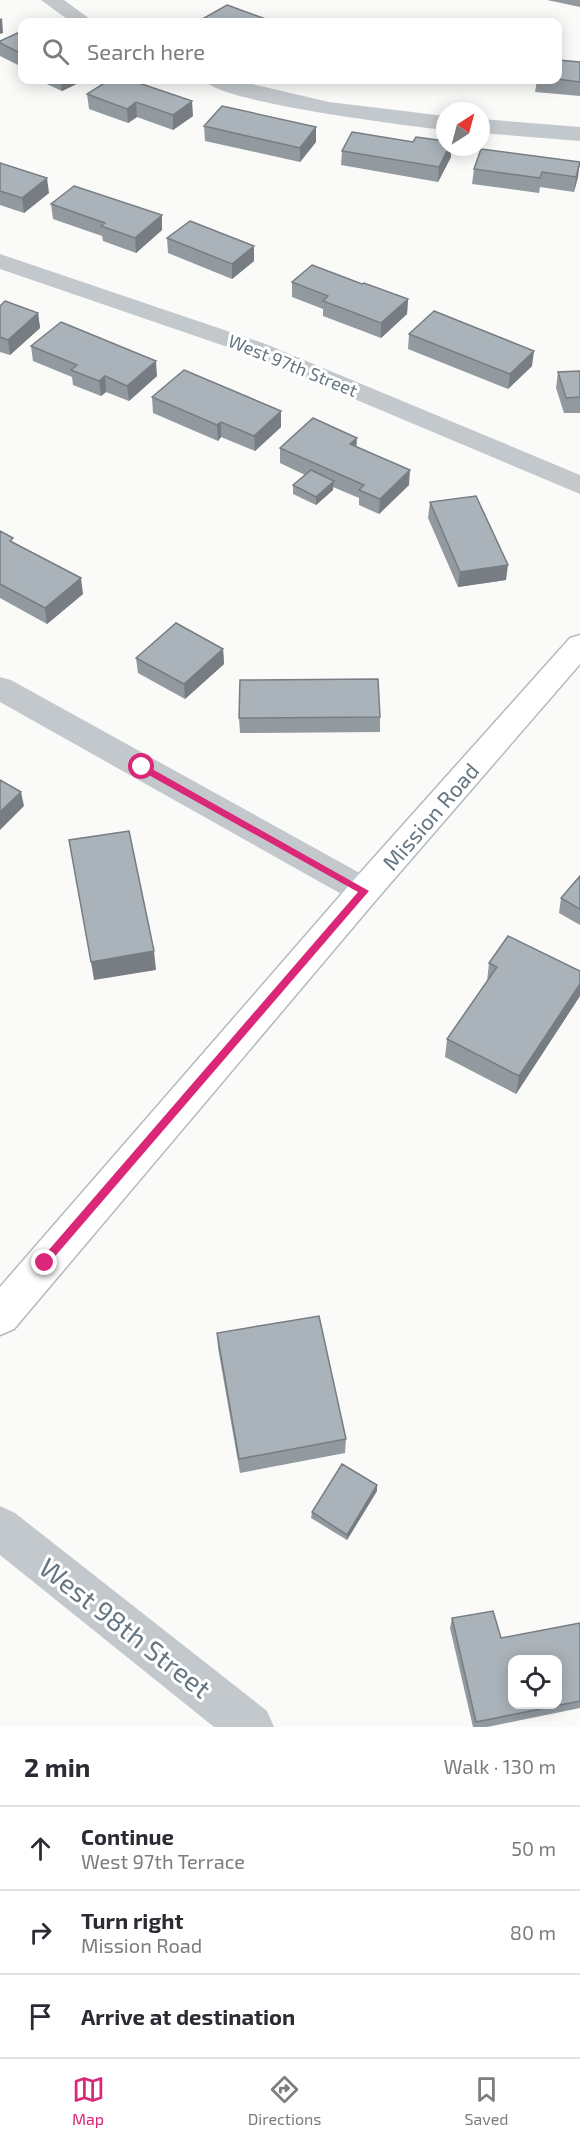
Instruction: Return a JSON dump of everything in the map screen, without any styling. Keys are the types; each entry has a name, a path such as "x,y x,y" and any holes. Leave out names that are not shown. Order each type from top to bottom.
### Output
{"main road":[{"name":"Mission Road","path":"0,1316 364,891 580,645"}],"street":[{"path":"51,0 78,18"},
{"path":"230,84 287,99 354,112 436,122"},
{"path":"490,127 580,134"},
{"name":"West 97th Street","path":"0,261 254,348 580,485"},
{"path":"0,688 364,891"},
{"name":"West 98th Street","path":"0,1528 251,1727"}],"building":[{"path":"227,5 263,18 204,18"},
{"path":"18,33 18,52 0,43"},
{"path":"562,60 580,62 580,82 562,80"},
{"path":"103,84 142,84 192,101 173,115 136,102 127,109 87,94"},
{"path":"222,106 316,127 300,148 204,126"},
{"path":"352,132 413,142 416,137 436,140 436,156 444,156 439,167 342,151"},
{"path":"490,150 580,162 576,177 542,172 540,178 474,169 479,156 490,156"},
{"path":"0,163 47,178 22,198 0,191"},
{"path":"74,186 162,215 135,238 101,226 105,223 51,204"},
{"path":"190,221 254,246 232,264 167,238"},
{"path":"312,265 408,299 381,323 323,301 328,296 292,282"},
{"path":"5,301 38,313 8,340 0,337 0,306"},
{"path":"434,311 534,351 510,374 409,334"},
{"path":"61,322 156,361 127,386 105,376 99,381 71,370 77,365 31,346"},
{"path":"184,370 281,411 254,436 221,422 217,425 152,397"},
{"path":"580,371 580,397 566,398 558,372"},
{"path":"313,418 357,438 350,444 410,470 380,499 359,490 364,485 280,448"},
{"path":"311,470 334,481 316,497 293,485"},
{"path":"476,496 508,565 460,572 430,502"},
{"path":"0,531 13,538 10,541 81,578 45,608 0,584"},
{"path":"176,623 223,649 184,684 136,658"},
{"path":"378,679 380,717 239,718 240,680"},
{"path":"0,780 21,792 0,812"},
{"path":"129,831 154,951 91,962 69,840"},
{"path":"580,876 580,909 561,898"},
{"path":"508,936 580,971 580,984 519,1076 447,1039 497,967 489,963"},
{"path":"319,1316 346,1439 239,1459 217,1333"},
{"path":"342,1464 377,1485 347,1535 312,1512"},
{"path":"493,1611 501,1638 580,1623 580,1701 562,1705 562,1655 508,1655 508,1709 540,1709 476,1722 452,1618"}],"route":[{"path":"45,1263 364,891 142,767"}]}
